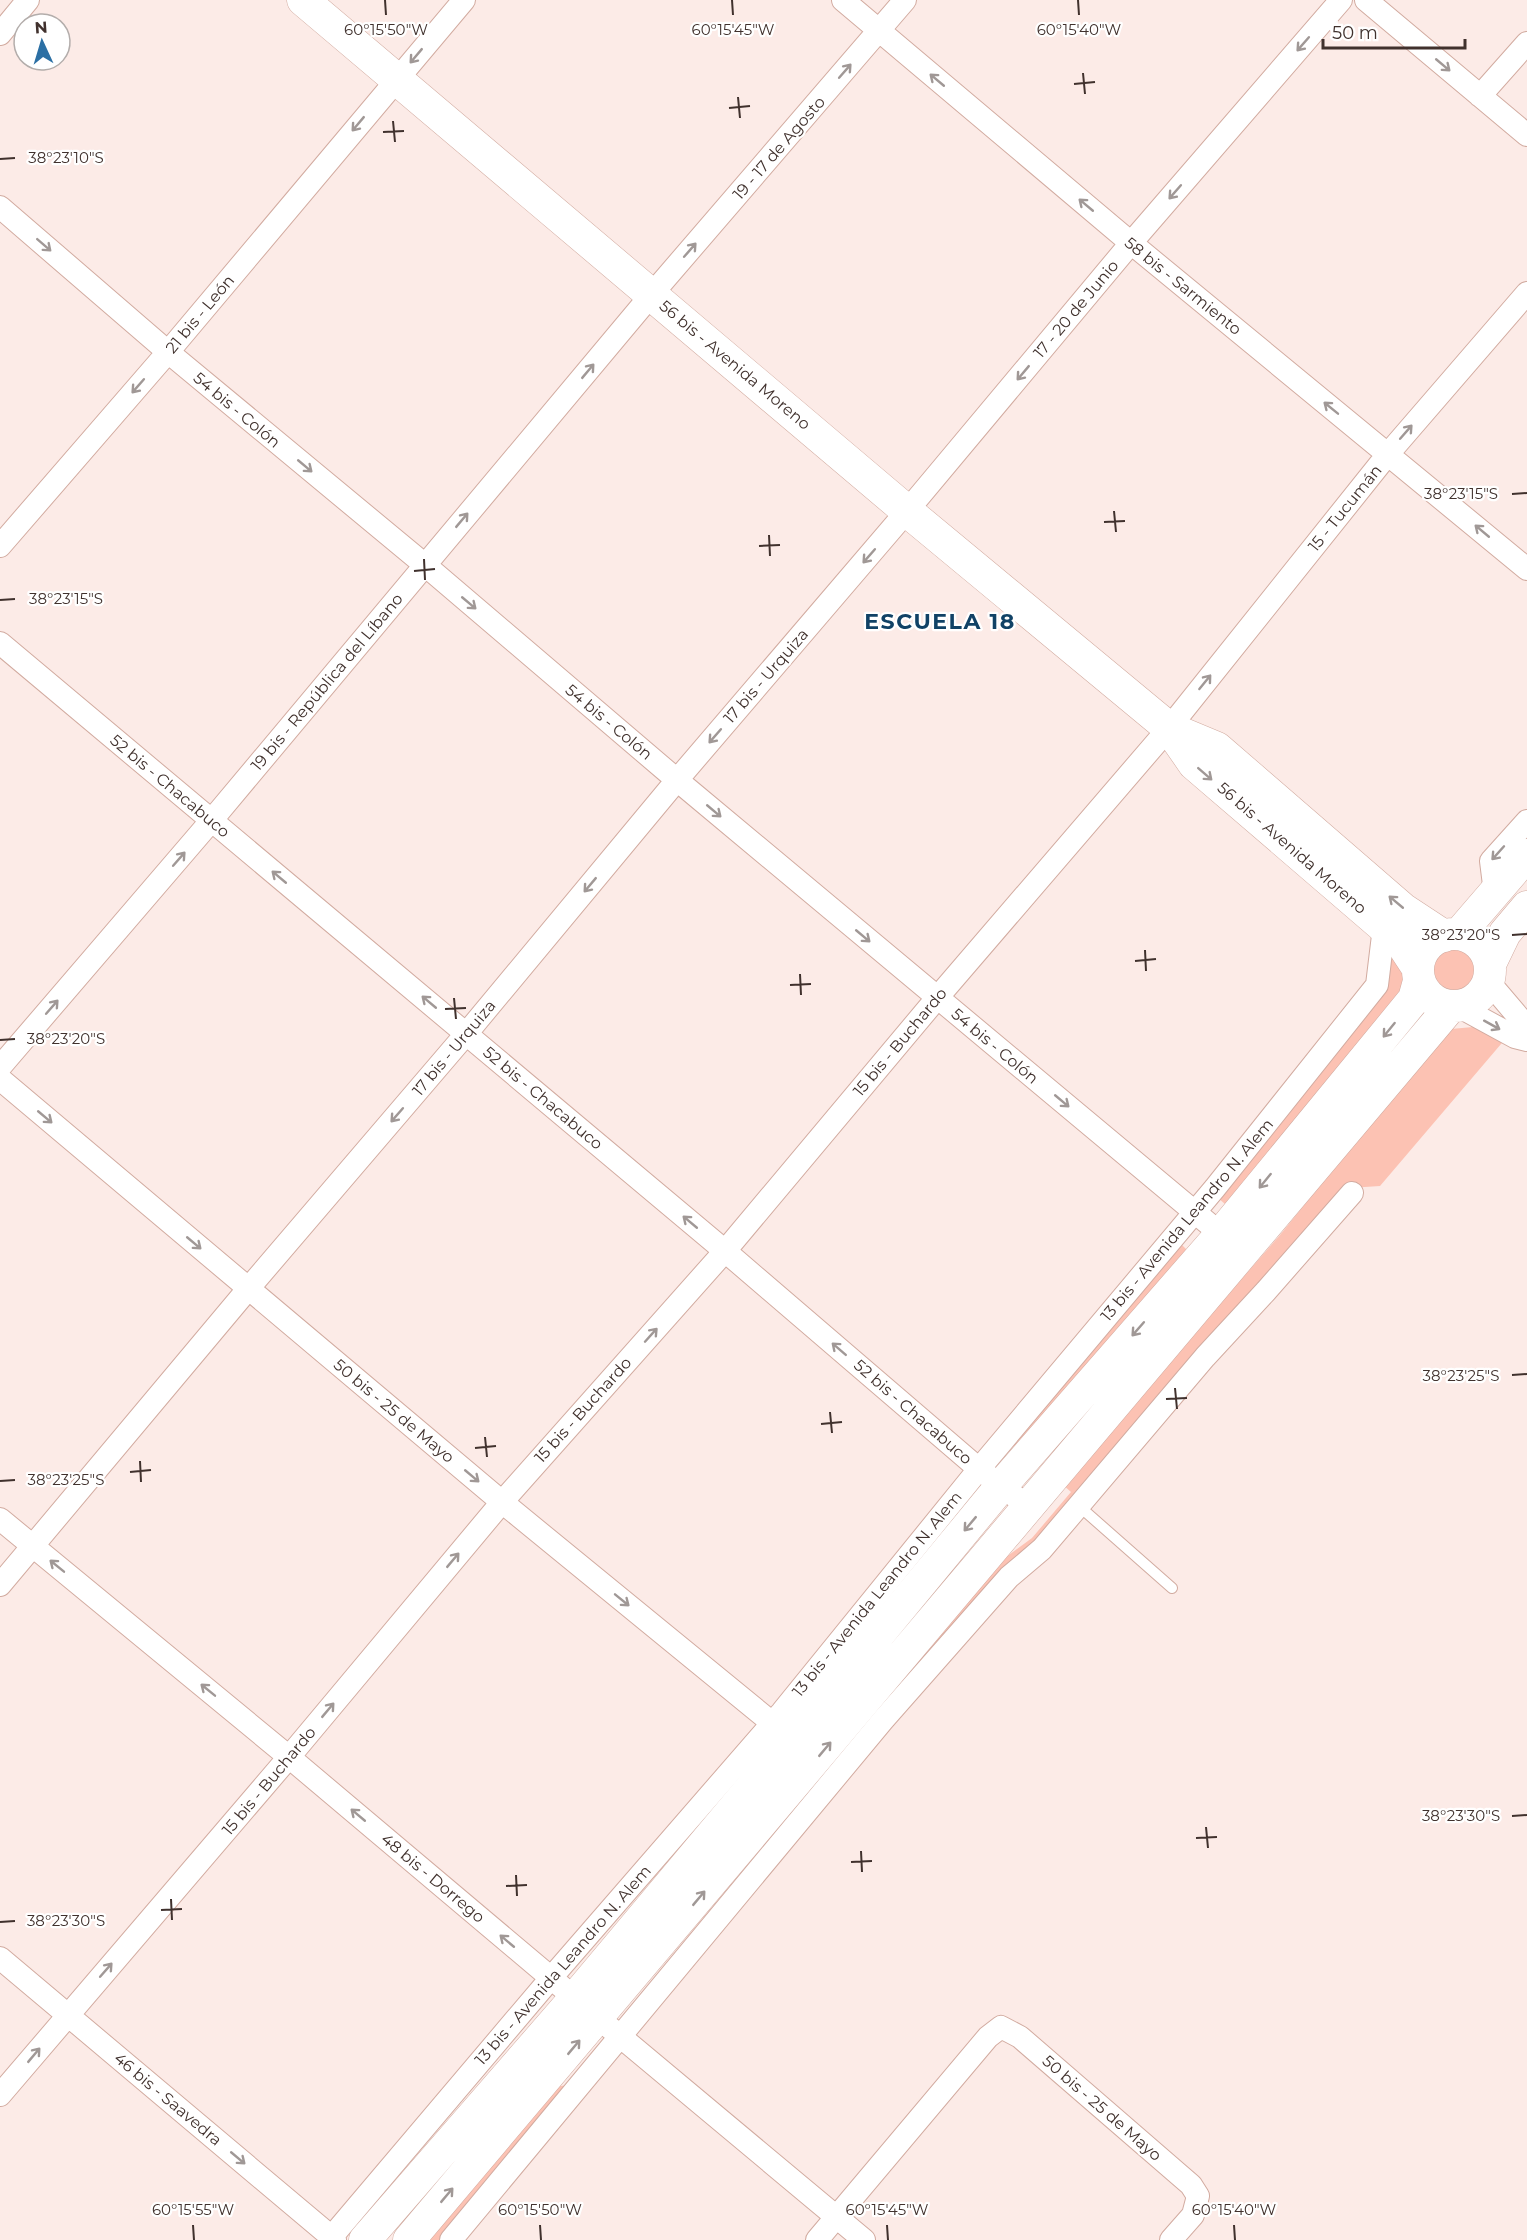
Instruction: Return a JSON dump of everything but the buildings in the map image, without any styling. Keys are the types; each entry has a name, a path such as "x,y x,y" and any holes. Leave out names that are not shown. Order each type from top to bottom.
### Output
{"main road":[{"name":"56 bis - Avenida Moreno","path":"303,0 907,511 1169,728 1194,764 1400,941 1418,974"},
{"name":"56 bis - Avenida Moreno","path":"1169,728 1217,748 1403,909 1451,935"},
{"path":"1451,935 1495,893 1527,855"},
{"path":"1489,973 1486,953 1470,938 1451,935 1436,938 1420,955 1418,974 1425,992 1434,1001 1455,1006 1472,1001 1483,992 1489,973 1527,907"},
{"name":"13 bis - Avenida Leandro N. Alem","path":"365,2240 563,1988 782,1731 991,1477 1221,1233 1414,999 1418,974"},
{"path":"409,2240 609,2026 1029,1506 1455,1006"}],"street":[{"path":"0,34 28,0"},
{"name":"21 bis - León","path":"0,546 168,352 464,0"},
{"name":"58 bis - Sarmiento","path":"843,0 1131,243 1527,569"},
{"name":"19 - 17 de Agosto","path":"652,294 905,0"},
{"name":"17 - 20 de Junio","path":"907,511 1131,243 1341,0"},
{"path":"1366,0 1527,135"},
{"path":"1480,96 1527,43"},
{"name":"54 bis - Colón","path":"0,207 168,352 425,565 677,780 1221,1233"},
{"name":"15 - Tucumán","path":"1169,728 1388,454 1527,293"},
{"name":"19 bis - República del Líbano","path":"0,1067 211,821 652,294"},
{"name":"17 bis - Urquiza","path":"0,1585 248,1288 466,1034 677,780 907,511"},
{"name":"52 bis - Chacabuco","path":"0,643 991,1477 1029,1506"},
{"name":"15 bis - Buchardo","path":"0,2095 289,1757 502,1502 725,1251 937,998 1169,728"},
{"path":"1495,893 1491,861 1527,821"},
{"name":"13 bis - Avenida Leandro N. Alem","path":"991,1477 1196,1212 1377,985 1383,927"},
{"path":"1489,973 1527,1027"},
{"path":"1455,1006 1515,1038 1527,1040"},
{"name":"50 bis - 25 de Mayo","path":"0,1079 502,1502 782,1731"},
{"path":"451,2240 609,2026 1009,1577 1042,1549 1204,1357 1266,1291 1352,1193"},
{"name":"48 bis - Dorrego","path":"0,1519 289,1757 864,2240"},
{"name":"46 bis - Saavedra","path":"0,1958 332,2239"},
{"name":"13 bis - Avenida Leandro N. Alem","path":"332,2239 563,1988"},
{"name":"50 bis - 25 de Mayo","path":"836,2216 988,2037 1001,2027 1020,2037 1191,2185 1198,2196 1193,2215 1171,2240"},
{"path":"816,2240 836,2216"}],"lane":[{"path":"1079,1506 1172,1588"}],"shaded area":[{"path":"1454,945 1463,947 1474,956 1479,970 1477,979 1468,990 1454,995 1445,993 1434,984 1429,970 1431,961 1440,950"},
{"path":"1389,949 1403,968 1407,983 1232,1210 1218,1198"},
{"path":"1473,1027 1507,1037 1380,1186 1349,1188 845,1754 821,1771 998,1563 1032,1538 1071,1492 1062,1484 1280,1235 1441,1035 1451,1029"},
{"path":"1179,1242 1192,1255 1021,1453 1013,1446"},
{"path":"568,2085 439,2240 425,2240 554,2087"}],"district":[{"name":"ESCUELA 18","path":"940,621"}]}
